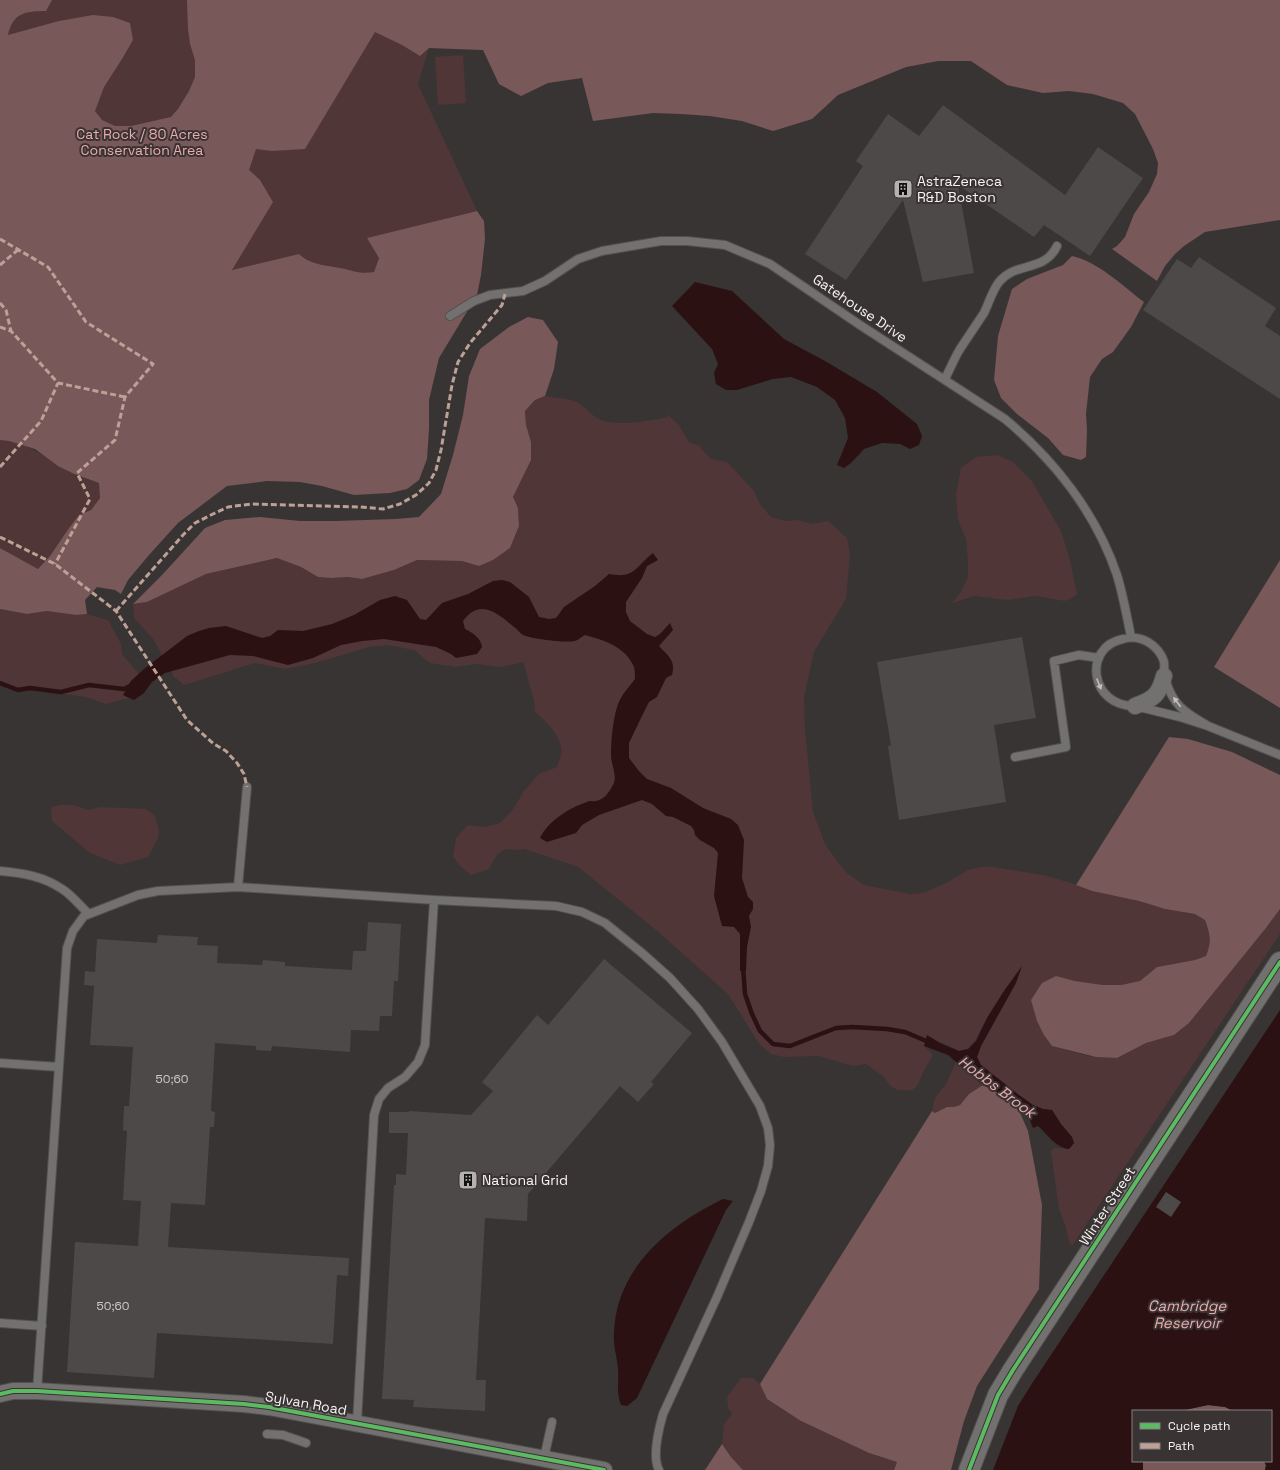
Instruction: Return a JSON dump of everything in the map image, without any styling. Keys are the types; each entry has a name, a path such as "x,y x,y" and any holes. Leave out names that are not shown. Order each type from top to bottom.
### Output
{"street":[{"path":"1135,706 1147,702 1153,698 1161,688 1164,676"},
{"name":"Winter Street","path":"969,1470 998,1395 1013,1370 1280,962"},
{"name":"Sylvan Road","path":"0,1394 13,1392 37,1392 244,1404 357,1423 604,1470"}],"lane":[{"name":"Gatehouse Drive","path":"450,316 474,301 490,295 523,291 545,281 578,259 602,251 661,240 687,240 725,245 770,264 1004,419 1026,437 1054,466 1078,498 1096,528 1116,574 1126,608 1131,637"},
{"path":"945,380 959,351 984,312 998,283 1005,276 1018,269 1046,260 1053,254 1057,246"},
{"path":"1208,726 1187,713 1177,703 1164,676 1164,662 1161,655 1153,646 1139,638 1131,637 1117,640 1110,644 1102,652 1096,670 1097,678 1099,686 1104,694 1114,702 1180,717 1208,726 1280,755"},
{"path":"1015,756 1066,747 1054,661 1079,655 1099,658"},
{"path":"238,888 247,787"},
{"path":"0,872 22,873 39,877 62,889 89,914"},
{"path":"37,1392 67,948 73,931 84,916 138,895 151,892 238,888 556,906 582,912 605,923 670,978 698,1009 722,1042 760,1106 768,1128 770,1145 768,1166 761,1191 733,1261 664,1414 658,1432 656,1450 657,1467 659,1470"},
{"path":"357,1423 374,1115 379,1099 388,1088 405,1077 418,1062 425,1045 434,900"},
{"path":"0,1063 59,1067"},
{"path":"0,1323 42,1326"},
{"path":"544,1458 552,1422"},
{"path":"267,1434 283,1435 306,1443"}],"green space":[{"name":"Cat Rock / 80 Acres Conservation Area","path":"0,0 1280,0 1280,20 1007,85 970,61 938,61 906,67 838,95 812,119 773,131 742,121 710,116 681,114 653,113 593,121 582,78 548,83 521,96 499,84 483,50 429,48 418,84 477,211 368,238 379,258 374,272 360,272 319,264 304,258 299,254 0,326"},
{"name":"Cat Rock / 80 Acres Conservation Area","path":"0,0 52,0 46,11 26,13 17,18 13,22 8,35 59,21 93,15 113,17 130,23 133,40 104,87 95,111 102,120 115,126 131,126 171,117 178,109 189,91 195,77 195,60 190,44 188,29 187,0 1280,0 1280,220 1205,232 1175,254 1165,266 1157,281 1112,249 1125,237 1134,214 1149,192 1157,174 1158,163 1153,149 1135,114 1123,103 1093,94 1069,91 1043,93 1007,85 971,61 938,61 906,67 838,95 812,119 773,131 742,121 710,116 681,114 653,113 593,121 582,78 548,83 521,96 499,84 483,50 429,48 420,56 402,45 375,32 305,149 272,151 256,149 249,170 260,180 273,202 232,270 299,254 304,258 318,264 360,272 374,272 379,258 367,238 477,211 484,221 485,239 477,295 439,358 429,400 427,459 419,480 407,489 390,493 354,495 322,486 300,482 267,481 227,486 178,523 128,580 121,594 115,590 97,587 85,600 87,614 76,615 47,611 27,614 0,609 0,548 38,569 50,556 79,515 91,510 100,498 99,483 74,474 58,466 35,449 9,441 0,440"},
{"path":"463,55 466,103 438,105 435,57"},
{"path":"1072,256 1091,263 1119,282 1144,302 1131,327 1113,352 1102,359 1090,377 1086,414 1086,457 1081,460 1063,455 1048,438 1017,414 1001,398 994,380 998,336 1012,289 1027,279 1063,265"},
{"path":"528,317 543,320 558,342 554,369 545,396 535,400 525,411 526,425 531,442 531,460 513,497 518,508 519,526 510,548 493,560 479,566 462,561 417,560 394,570 362,579 348,577 318,577 301,567 277,558 206,574 147,602 133,604 205,528 225,520 260,517 300,521 336,521 419,517 441,494 463,415 469,376 480,349 509,327"},
{"path":"545,396 576,402 593,415 604,421 628,423 668,417 667,414 678,424 689,442 699,446 711,459 727,462 754,491 760,504 771,517 786,521 798,520 812,524 828,521 847,538 850,554 846,599 814,652 804,697 805,730 813,812 825,844 847,873 864,885 910,894 923,893 946,883 968,870 986,866 1043,875 1092,891 1139,901 1165,909 1195,914 1205,919 1210,938 1206,956 1195,960 1157,967 1140,981 1121,985 1103,985 1075,981 1056,976 1052,1046 1088,1056 1117,1058 1146,1043 1174,1035 1189,1023 1280,909 1280,934 1072,1246 1069,1242 1066,1227 1059,1209 1051,1151 1054,1148 1069,1149 1074,1143 1072,1137 1052,1110 1043,1109 1033,1105 981,1065 977,1057 981,1046 1021,968 1004,991 975,1041 968,1049 960,1051 927,1036 924,1046 933,1055 917,1086 912,1090 898,1090 891,1087 883,1076 866,1064 853,1066 819,1056 784,1057 771,1054 760,1045 728,994 655,929 578,867 525,849 508,849 501,851 494,859 489,869 471,875 459,865 453,856 456,838 468,825 484,827 500,823 512,811 524,791 539,774 557,767 561,755 560,743 554,731 535,712 534,699 524,662 501,667 477,664 455,667 430,663 414,650 387,645 369,647 315,663 285,669 255,663 184,685 172,675 173,674 153,639 134,618 133,604 147,602 206,574 277,558 301,567 318,577 331,578 348,577 362,579 394,570 417,560 462,561 479,566 510,548 519,526 518,508 513,497 531,460 531,442 526,425 525,411 535,400"},
{"path":"0,440 21,444 38,452 73,474 100,483 100,498 91,510 79,515 50,556 38,569 0,548"},
{"path":"997,455 1013,462 1032,481 1061,531 1070,560 1077,595 1065,601 1036,596 1007,600 974,596 952,603 961,592 968,577 966,539 958,520 956,494 961,468 976,457"},
{"path":"1280,560 1280,708 1214,667"},
{"path":"0,609 27,614 47,611 76,615 87,614 108,620 121,644 122,654 139,674 131,681 124,695 129,698 106,704 86,697 0,685"},
{"path":"1169,737 1188,739 1232,752 1280,775 1280,909 1189,1023 1174,1035 1146,1043 1117,1058 1096,1057 1052,1046 1044,1035 1037,1021 1031,1000 1042,983 1056,976 1075,981 1103,985 1121,985 1140,981 1157,967 1195,960 1206,956 1208,951 1210,938 1205,920 1195,914 1165,909 1139,901 1092,891 1076,885"},
{"path":"73,805 88,810 100,807 146,809 155,816 159,831 158,838 148,857 120,865 90,853 52,821 51,807"},
{"path":"956,1062 983,1085 975,1090 960,1105 947,1107 935,1113 932,1111 934,1101 946,1084"},
{"path":"983,1085 1003,1095 1017,1106 1028,1131 1042,1205 1039,1289 977,1386 964,1421 951,1470 894,1470 897,1462 869,1453 801,1421 767,1399 760,1384 932,1111 935,1113 947,1107 960,1105 969,1094"},
{"path":"741,1378 753,1378 760,1384 767,1399 801,1421 869,1453 897,1462 894,1470 743,1470 722,1444 724,1424 732,1414 728,1408 727,1397"},
{"path":"1208,1405 1226,1407 1231,1410 1185,1410"},
{"path":"722,1444 731,1457 743,1470 705,1470"},
{"path":"1143,1462 1264,1462 1266,1466 1265,1470 1143,1470"}],"water":[{"path":"695,282 732,291 784,339 877,392 917,424 922,436 919,445 910,449 900,444 882,443 864,449 844,468 837,465 848,438 845,418 835,400 817,387 791,377 773,379 737,390 726,390 716,384 714,373 718,364 712,349 672,306"},
{"path":"653,553 658,560 647,566 642,578 626,602 626,612 630,621 647,634 655,637 660,634 670,623 673,630 659,646 672,662 673,670 672,675 666,678 657,697 649,702 639,722 629,743 629,758 647,779 671,788 703,808 731,819 738,825 744,840 742,878 748,897 753,902 753,909 749,916 751,927 747,947 746,971 740,971 740,934 734,927 722,926 714,896 718,853 714,848 700,840 695,835 691,826 673,817 666,816 652,804 642,800 599,815 582,825 576,833 547,842 540,838 548,826 560,816 588,801 599,800 606,795 613,785 615,774 611,755 615,716 620,700 635,679 635,673 633,665 628,657 612,644 585,635 571,641 534,638 523,635 495,613 482,609 476,610 469,614 463,621 465,629 476,636 480,641 482,647 477,654 456,658 436,647 384,639 341,645 313,658 288,665 253,656 230,655 165,673 152,682 144,693 134,700 123,695 131,681 144,669 187,636 209,628 226,626 262,638 270,636 278,630 303,631 332,624 354,615 380,600 395,596 407,600 420,619 426,620 442,603 468,594 493,581 502,580 510,582 529,597 539,617 549,619 556,618 564,607 595,586 609,574 624,575 630,573"},
{"path":"1022,966 1016,983 981,1046 977,1057 981,1065 1033,1105 1043,1109 1052,1110 1072,1137 1074,1143 1069,1149 1060,1146 1038,1126 1033,1128 1029,1118 1017,1106 1003,1095 983,1085 948,1055 924,1046 927,1035 940,1043 959,1051 968,1049 976,1041 987,1018"},
{"name":"Cambridge Reservoir","path":"1280,1010 1280,1470 1265,1470 1266,1465 1264,1462 1272,1462 1272,1410 1231,1410 1225,1407 1208,1405 1185,1410 1132,1410 1132,1462 1143,1462 1143,1470 993,1470 1018,1406"},
{"path":"723,1199 733,1201 726,1210 637,1398 627,1406 621,1405 618,1387 618,1369 614,1333 617,1310 624,1288 635,1269 649,1251 665,1236 683,1222"}],"building":[{"name":"AstraZeneca R&D Boston","path":"943,105 1065,195 1098,147 1143,178 1090,256 1044,225 1034,237 958,185 974,273 923,282 903,200 846,280 805,254 863,166 856,161 888,114 919,136"},
{"path":"1199,257 1276,308 1265,326 1280,336 1280,399 1143,310 1177,259 1191,268"},
{"path":"1022,637 1036,718 994,725 1006,802 899,820 888,746 891,745 877,662"},
{"path":"368,922 401,924 398,981 394,981 392,1016 380,1016 379,1031 351,1030 350,1052 272,1046 271,1051 256,1050 256,1046 215,1043 211,1111 215,1112 214,1127 210,1127 205,1205 171,1203 168,1247 349,1258 348,1276 337,1275 333,1344 157,1333 154,1378 67,1372 75,1242 138,1246 141,1201 123,1200 127,1131 123,1130 124,1106 129,1106 133,1047 90,1045 94,986 84,985 85,971 95,972 97,939 157,943 158,935 198,937 197,945 218,946 217,963 262,965 263,960 285,962 285,966 352,970 353,951 366,951"},
{"name":"National Grid","path":"604,959 692,1033 651,1082 654,1084 638,1102 620,1086 528,1194 527,1221 485,1218 476,1380 486,1380 485,1411 413,1407 414,1400 382,1399 394,1185 396,1185 396,1174 406,1175 408,1133 389,1133 389,1112 409,1111 471,1115 493,1091 482,1082 537,1015 548,1025"},
{"path":"1166,1192 1181,1202 1171,1217 1156,1207"}],"waterway":[{"name":"Hobbs Brook","path":"0,683 18,690 30,688 61,692 89,685 124,689 132,685"},
{"name":"Hobbs Brook","path":"743,966 745,994 752,1014 760,1031 773,1044 790,1046 836,1028 852,1027 887,1029 905,1032 931,1043"}],"marked path":[{"path":"0,239 48,267 86,322 153,364 125,397 115,440 77,473 90,499 55,564"},
{"path":"0,265 19,249"},
{"path":"116,611 195,523 228,507 251,504 383,509 400,504 416,495 429,483 436,470 441,450 452,385 458,362 470,343 502,305 505,294"},
{"path":"0,303 6,310 11,331"},
{"path":"0,327 11,331 58,383 125,397"},
{"path":"0,467 41,421 58,383"},
{"path":"0,537 55,564 116,611 187,720 214,744 226,751 237,763 244,774 247,787"}],"cycle path":[{"path":"969,1470 998,1395 1013,1370 1280,962"},
{"path":"0,1394 13,1391 37,1391 244,1404 269,1407 604,1470"}],"place":[{"name":"AstraZeneca R&D Boston","path":"903,189"},
{"name":"National Grid","path":"468,1180"}]}
